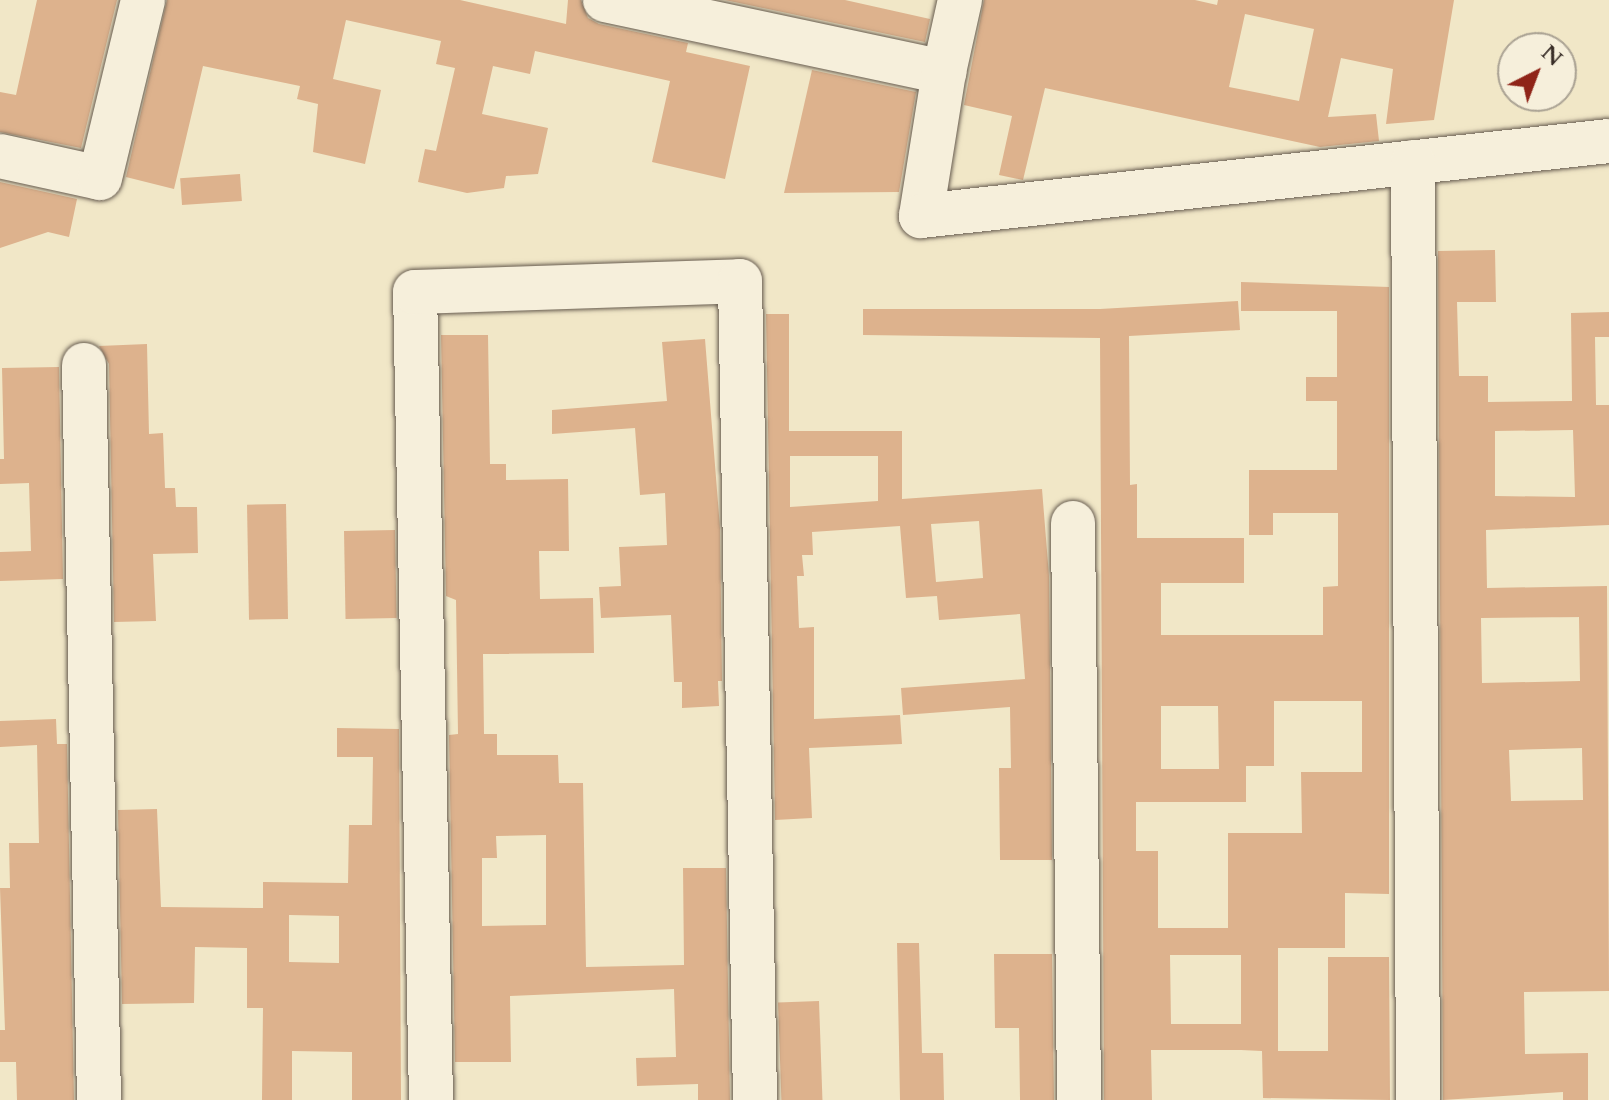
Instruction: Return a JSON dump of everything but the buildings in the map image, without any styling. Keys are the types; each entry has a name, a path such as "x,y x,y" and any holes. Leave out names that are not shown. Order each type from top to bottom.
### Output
{"street":[{"path":"0,156 100,178 143,0"},
{"path":"605,0 944,72"},
{"path":"960,0 944,72 921,216 1609,141"},
{"path":"1413,162 1418,1100"},
{"path":"431,1100 415,292 740,281 755,1100"},
{"path":"84,365 99,1100"},
{"path":"1073,523 1079,1100"}]}
